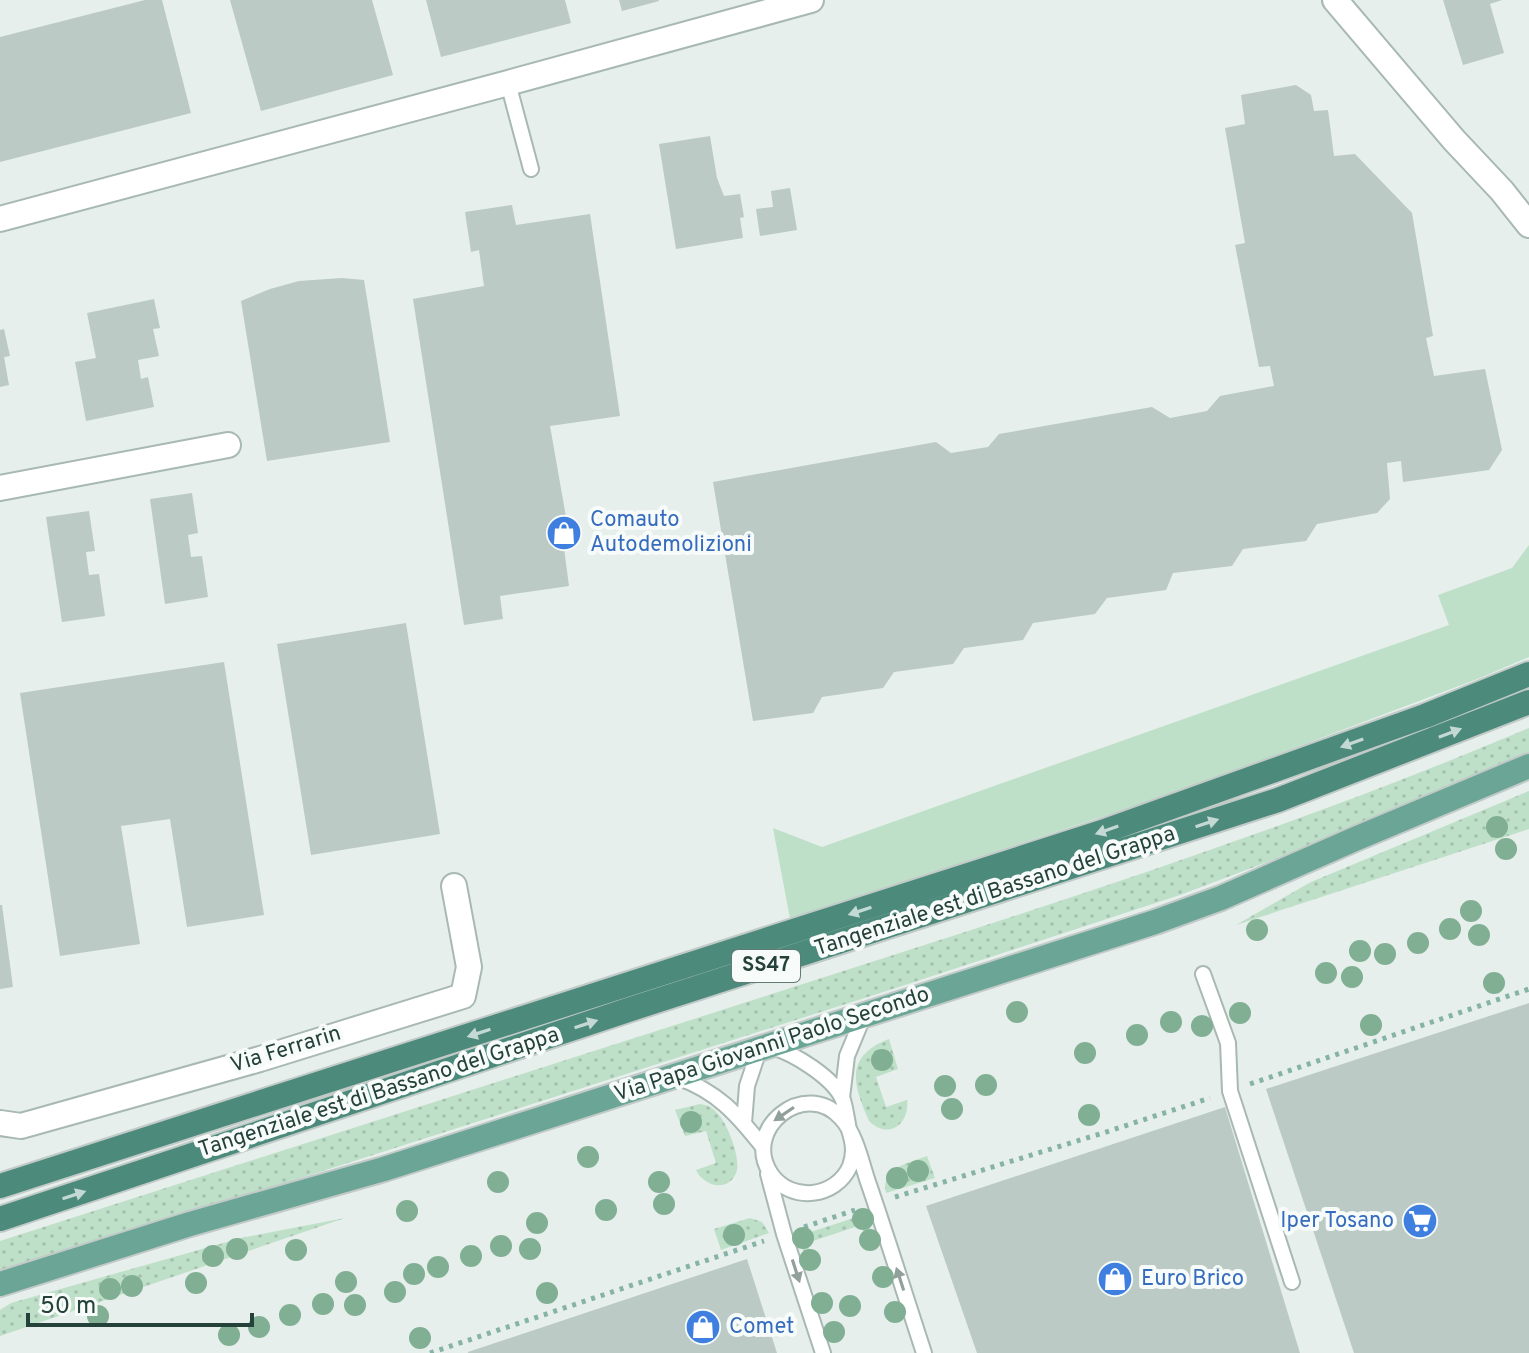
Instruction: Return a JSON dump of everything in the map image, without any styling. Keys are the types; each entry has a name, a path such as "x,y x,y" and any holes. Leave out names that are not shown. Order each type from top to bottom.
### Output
{"highway":[{"name":"Tangenziale est di Bassano del Grappa","path":"0,1186 1102,832 1425,716 1529,674"},
{"name":"Tangenziale est di Bassano del Grappa","path":"0,1219 643,1005 1278,800 1529,702"}],"main road":[{"name":"Via Papa Giovanni Paolo Secondo","path":"0,1284 190,1224 384,1169 1155,922 1221,898 1529,766"}],"street":[{"path":"0,219 811,0"},
{"path":"1335,0 1529,225"},
{"path":"0,488 228,445"},
{"name":"Via Ferrarin","path":"0,1123 21,1126 260,1059 463,996 469,967 454,886"}],"lane":[{"path":"508,83 531,169"},
{"path":"1203,974 1228,1043 1230,1091 1292,1282"},
{"path":"766,1163 771,1175 780,1184 806,1194 833,1186 844,1176 853,1154 853,1141 842,1098 847,1056 864,1015"},
{"path":"744,1123 747,1086 763,1048 792,1054 810,1065 842,1098"},
{"path":"676,1077 709,1091 726,1104 763,1147"},
{"path":"823,1353 784,1234 763,1147 766,1133 774,1120 785,1110 799,1104 828,1108 841,1117 849,1129 924,1353"},
{"path":"844,1176 864,1168"},
{"path":"773,1196 792,1191"}],"path":[{"path":"430,1353 784,1234 1230,1091 1529,989"}],"green space":[{"path":"1529,545 1529,657 1178,792 790,919 773,828 822,847 1449,625 1438,595 1512,568"},
{"path":"1529,728 1529,755 1312,845 1180,895 0,1274 0,1241 1078,895 1350,799"},
{"path":"1529,791 1529,829 1236,925 1311,882"},
{"path":"889,1039 898,1069 876,1077 886,1107 907,1100 907,1109 896,1127 883,1129 869,1121 856,1084 856,1073 865,1054"},
{"path":"700,1104 712,1108 721,1118 735,1151 736,1173 722,1185 704,1180 696,1170 716,1163 706,1131 685,1136 675,1110"},
{"path":"927,1156 935,1178 886,1193 887,1178 892,1172"},
{"path":"866,1214 875,1244 868,1246 861,1225 807,1243 814,1264 808,1265 798,1236"},
{"path":"345,1218 0,1336 0,1310 11,1303 241,1238"},
{"path":"750,1218 762,1222 769,1233 721,1250 714,1229"}],"building":[{"path":"145,0 162,0 191,113 0,162 0,37"},
{"path":"230,0 372,0 393,75 261,111"},
{"path":"426,0 565,0 571,23 441,57"},
{"path":"619,0 659,0 659,1 622,11"},
{"path":"1443,0 1502,0 1490,4 1504,53 1463,65"},
{"path":"1296,85 1311,95 1314,111 1328,110 1334,156 1355,154 1412,213 1433,336 1426,338 1434,376 1485,369 1502,450 1489,470 1403,482 1401,461 1387,463 1390,499 1377,513 1317,524 1306,541 1243,549 1232,566 1173,573 1166,590 1107,598 1095,614 1033,623 1023,640 964,648 953,664 894,672 883,688 822,697 813,713 753,721 713,482 936,442 951,453 988,447 999,434 1152,407 1170,418 1207,411 1220,396 1274,386 1270,366 1259,367 1235,245 1245,243 1225,128 1245,124 1241,95"},
{"path":"710,136 717,178 724,196 740,194 744,217 740,218 743,238 676,249 659,144"},
{"path":"790,188 797,230 760,236 756,209 773,207 771,191"},
{"path":"512,205 516,225 590,214 620,416 550,426 566,517 560,518 569,586 500,596 503,619 464,625 413,299 484,286 479,250 471,252 465,212"},
{"path":"364,280 390,442 267,461 241,301 299,281"},
{"path":"154,299 160,328 153,329 159,356 138,360 141,379 148,377 154,407 86,421 75,362 96,358 87,313"},
{"path":"4,329 10,356 4,357 9,385 0,387 0,330"},
{"path":"192,493 198,533 188,535 191,557 202,556 208,597 165,604 150,499"},
{"path":"89,511 95,551 86,552 89,575 99,574 105,616 62,622 46,517"},
{"path":"406,623 440,834 311,855 277,644"},
{"path":"224,662 264,915 187,927 170,819 121,826 140,944 60,956 20,693"},
{"path":"0,905 13,987 0,989"},
{"name":"Iper Tosano","path":"1529,1003 1529,1353 1354,1353 1266,1089"},
{"name":"Euro Brico","path":"1225,1107 1300,1353 977,1353 926,1206"},
{"path":"747,1259 777,1353 468,1353 468,1352"}],"place":[{"name":"Comauto Autodemolizioni","path":"564,533"},
{"name":"Iper Tosano","path":"1420,1221"},
{"name":"Euro Brico","path":"1115,1279"},
{"name":"Comet","path":"703,1327"}]}
